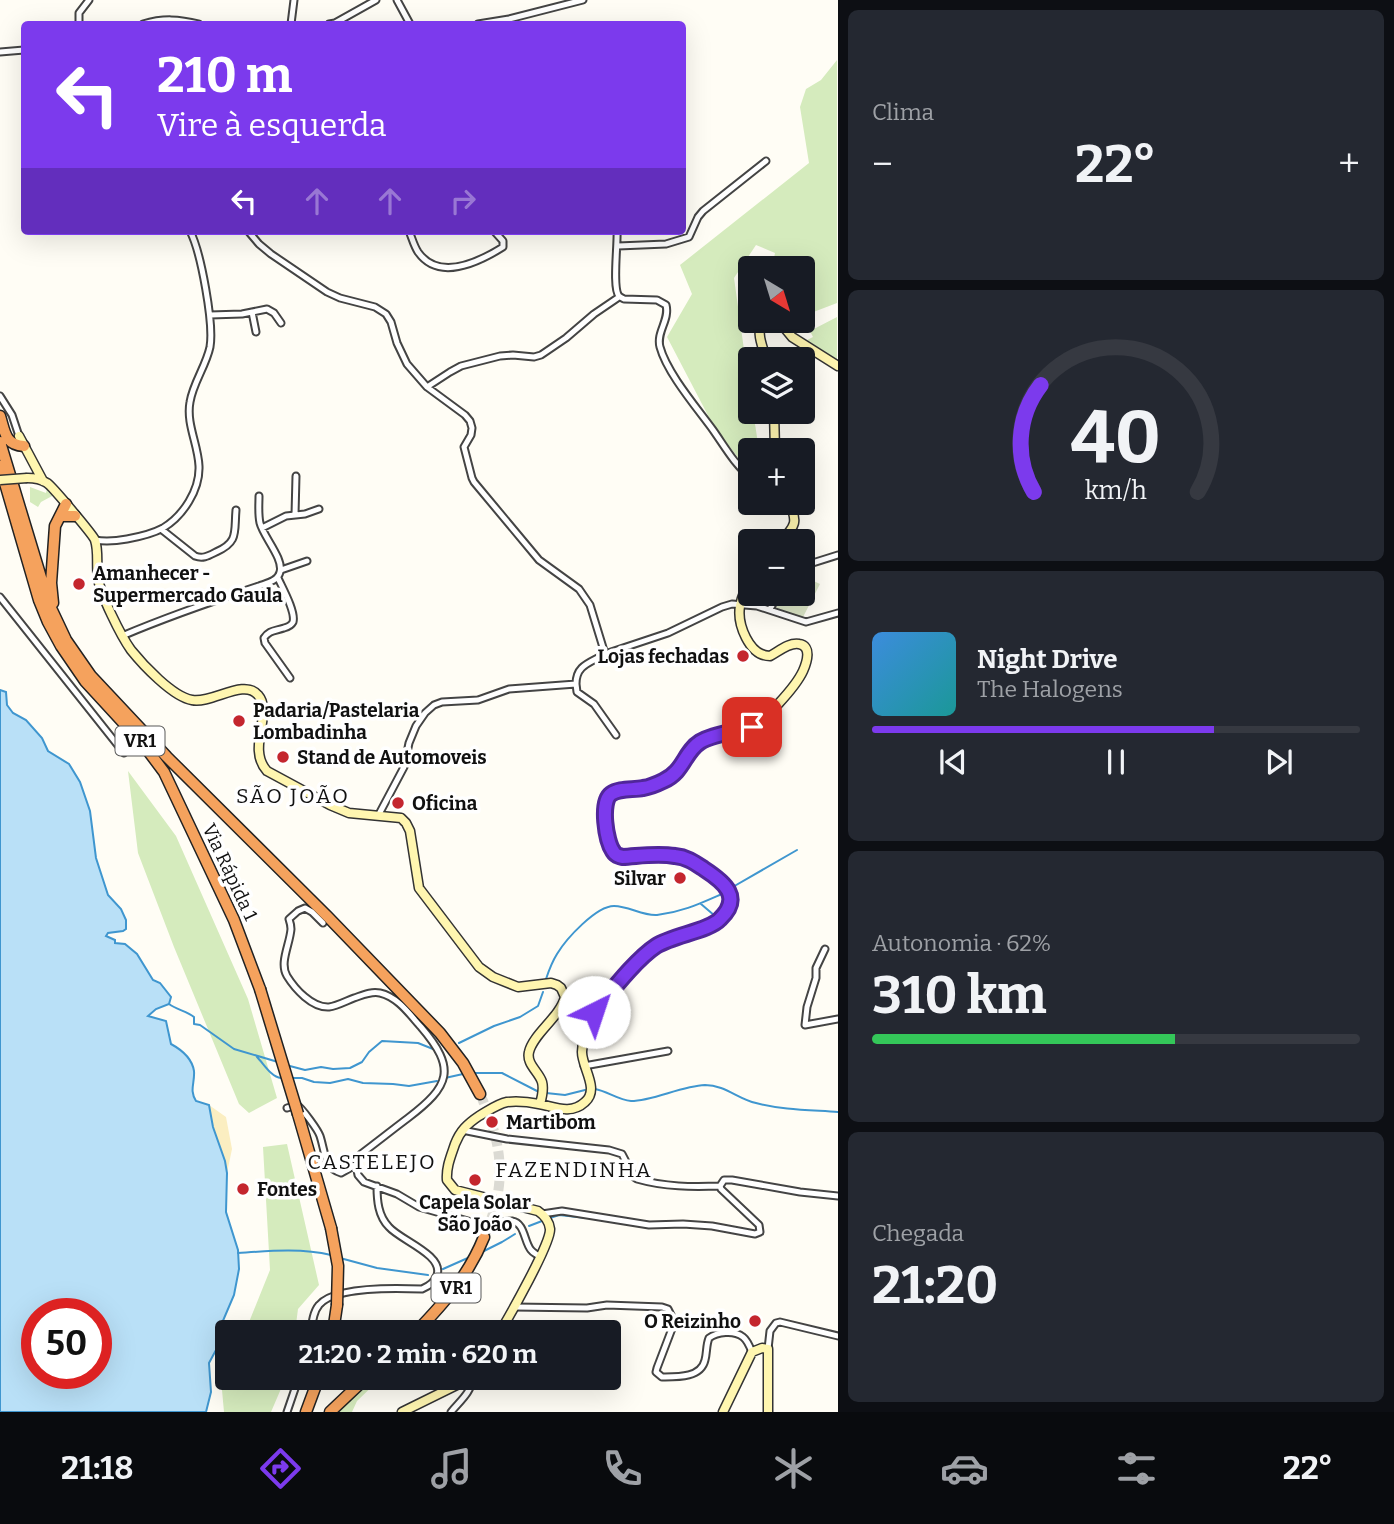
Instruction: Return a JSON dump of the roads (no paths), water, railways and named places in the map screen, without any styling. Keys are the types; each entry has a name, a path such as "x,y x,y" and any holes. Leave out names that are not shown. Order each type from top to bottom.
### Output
{"highway":[{"name":"Via Rápida 1","path":"0,416 10,440 40,575 55,618 79,660 115,704 440,1033 463,1063 480,1094"},
{"path":"10,440 16,445 24,446"},
{"name":"Via Rápida 1","path":"0,466 38,600 61,646 85,681 157,762 234,920 260,989 331,1228 338,1266 335,1320"},
{"path":"0,504 19,531"},
{"path":"55,618 51,583 55,526 66,504"},
{"path":"61,516 75,516"},
{"name":"VR1","path":"427,1320 458,1285 484,1237"},
{"path":"306,1412 314,1390"},
{"path":"330,1412 353,1390"}],"main road":[{"path":"790,333 796,340 838,366"},
{"path":"24,446 43,481"},
{"path":"0,480 27,478 43,481 52,487 95,540 99,582 122,636 148,668 182,697 190,700 206,701 244,688 256,693 263,708 258,754 267,771 349,813 396,817 406,823 410,831 419,888 482,971 518,987 551,983 564,992 562,1006 531,1046 528,1055 543,1084 540,1104"},
{"path":"507,1320 546,1245 550,1230 546,1219 538,1211 455,1190 447,1180 447,1172 457,1141 467,1124 499,1105 514,1102 569,1110 585,1102 589,1098 591,1086 582,1056 586,1030 594,1012 640,960 657,945 714,924 721,919 730,905 731,896 714,875 684,858 660,854 622,857 617,855 611,849 608,837 606,802 613,793 651,786 671,777 700,742 755,724 795,684 803,671 807,652 805,647 796,644 769,656 760,655 745,634 740,606"},
{"path":"723,1412 752,1352 762,1348 768,1349 768,1412"},
{"path":"402,1412 447,1390"}],"street":[{"path":"79,21 79,13 89,0"},
{"path":"291,21 293,0"},
{"path":"339,21 376,0"},
{"path":"397,0 408,21"},
{"path":"497,21 583,0"},
{"path":"0,52 21,50"},
{"path":"618,246 666,244 690,237 698,217 704,211 766,161"},
{"path":"95,540 107,542 131,538 161,529 184,509 197,484 199,468 189,406 206,361 211,334 198,249 192,235"},
{"path":"251,235 271,254 327,292 375,307 386,314 407,364 427,387 470,421 471,435 464,447 472,478 539,560 579,589 590,605 605,654"},
{"path":"411,235 417,250 432,265 453,268 468,264 503,247 503,241 498,235"},
{"path":"617,235 615,279 619,297"},
{"path":"427,387 461,366 500,356 541,355 619,297 630,300 657,300 666,305 668,314 659,340 670,368 738,465"},
{"path":"210,315 267,309 274,313 281,323"},
{"path":"251,312 256,332"},
{"path":"0,396 12,415 10,440"},
{"path":"295,515 296,476"},
{"path":"122,636 172,615 278,578 281,570 279,562 259,520 259,496"},
{"path":"262,528 286,516 319,509"},
{"path":"161,529 195,556 205,557 226,548 233,540 236,510"},
{"path":"815,562 838,555"},
{"path":"281,570 307,561"},
{"path":"278,578 288,599 293,621 288,627 270,631 264,638 290,678"},
{"path":"0,597 124,753"},
{"path":"616,735 594,704 577,692 576,674 579,670 605,654 668,633 722,607 738,604"},
{"path":"757,606 806,622 838,613"},
{"path":"378,816 404,767 416,726 434,705 478,700 509,689 576,684"},
{"path":"287,1108 296,1105 303,1110 318,1131 330,1167 341,1173 356,1164 361,1154 431,1100 441,1087 444,1067 435,1043 405,1009 388,996 370,993 328,1007 319,1006 306,997 285,974 291,928 289,919 305,908 323,923"},
{"path":"825,948 816,968 805,1025 838,1019"},
{"path":"584,1066 668,1051"},
{"path":"462,1130 507,1139 609,1150 622,1154 637,1179 661,1185 720,1186 759,1225 760,1232 755,1234 683,1224 649,1225 562,1211 542,1214"},
{"path":"356,1164 361,1179 397,1194 419,1207 482,1225 512,1221 522,1230 530,1249 540,1256"},
{"path":"720,1186 721,1182 727,1179 838,1196"},
{"path":"314,1320 316,1308 325,1299 370,1289 422,1289 428,1287 437,1276 438,1268 429,1255 387,1226 381,1215 377,1186"},
{"path":"514,1307 587,1308 607,1305 668,1309 673,1326 656,1372 662,1377 700,1371 709,1338 717,1334 741,1335 752,1352"},
{"path":"768,1349 770,1331 780,1322 838,1336"},
{"path":"287,1412 295,1390"},
{"path":"451,1412 470,1390"}],"water":[{"path":"0,690 6,692 7,705 13,713 26,720 42,738 48,751 69,764 80,782 90,811 96,858 108,895 121,909 126,920 126,929 108,933 106,936 115,940 115,943 125,944 137,954 153,980 160,983 171,997 169,1004 156,1009 148,1016 166,1021 171,1044 191,1062 194,1097 196,1101 209,1105 213,1127 225,1161 226,1212 238,1250 239,1269 234,1295 223,1320 215,1320 215,1352 209,1363 211,1392 206,1412 0,1412"}],"waterway":[{"path":"731,888 797,850"},
{"path":"546,979 555,957 567,940 590,917 607,907 620,906 646,914 666,914 700,904 724,893"},
{"path":"701,904 715,916"},
{"path":"459,1043 520,1017 538,1006 543,992"},
{"path":"169,1004 194,1017 194,1024 200,1025 234,1049 278,1062"},
{"path":"286,1065 305,1070 321,1067 350,1068 362,1062 382,1041 418,1043 433,1049"},
{"path":"257,1057 271,1073 281,1078"},
{"path":"475,1073 502,1073 537,1091"},
{"path":"445,1078 463,1074"},
{"path":"290,1078 330,1083 348,1079 363,1083 409,1086 437,1081"},
{"path":"595,1089 631,1101 705,1085 766,1105 838,1112"},
{"path":"546,1093 565,1095 585,1090"},
{"path":"550,1218 559,1215 587,1218"},
{"path":"529,1226 542,1221"},
{"path":"482,1252 515,1234"},
{"path":"238,1253 297,1251 331,1255"},
{"path":"443,1269 470,1257"},
{"path":"340,1258 377,1268 428,1275"}],"tunnel":[{"path":"480,1094 494,1130 500,1165 497,1199 484,1237"}],"place":[{"name":"Amanhecer - Supermercado Gaula","path":"79,584"},
{"name":"Lojas fechadas","path":"743,656"},
{"name":"Padaria/Pastelaria Lombadinha","path":"239,721"},
{"name":"Stand de Automoveis","path":"283,757"},
{"name":"Oficina","path":"398,803"},
{"name":"Silvar","path":"680,878"},
{"name":"Martibom","path":"492,1122"},
{"name":"Capela Solar São João","path":"475,1180"},
{"name":"Fontes","path":"243,1189"},
{"name":"O Reizinho","path":"755,1321"}],"district":[{"name":"SÃO JOÃO","path":"293,796"},
{"name":"CASTELEJO","path":"372,1162"},
{"name":"FAZENDINHA","path":"574,1170"}]}
